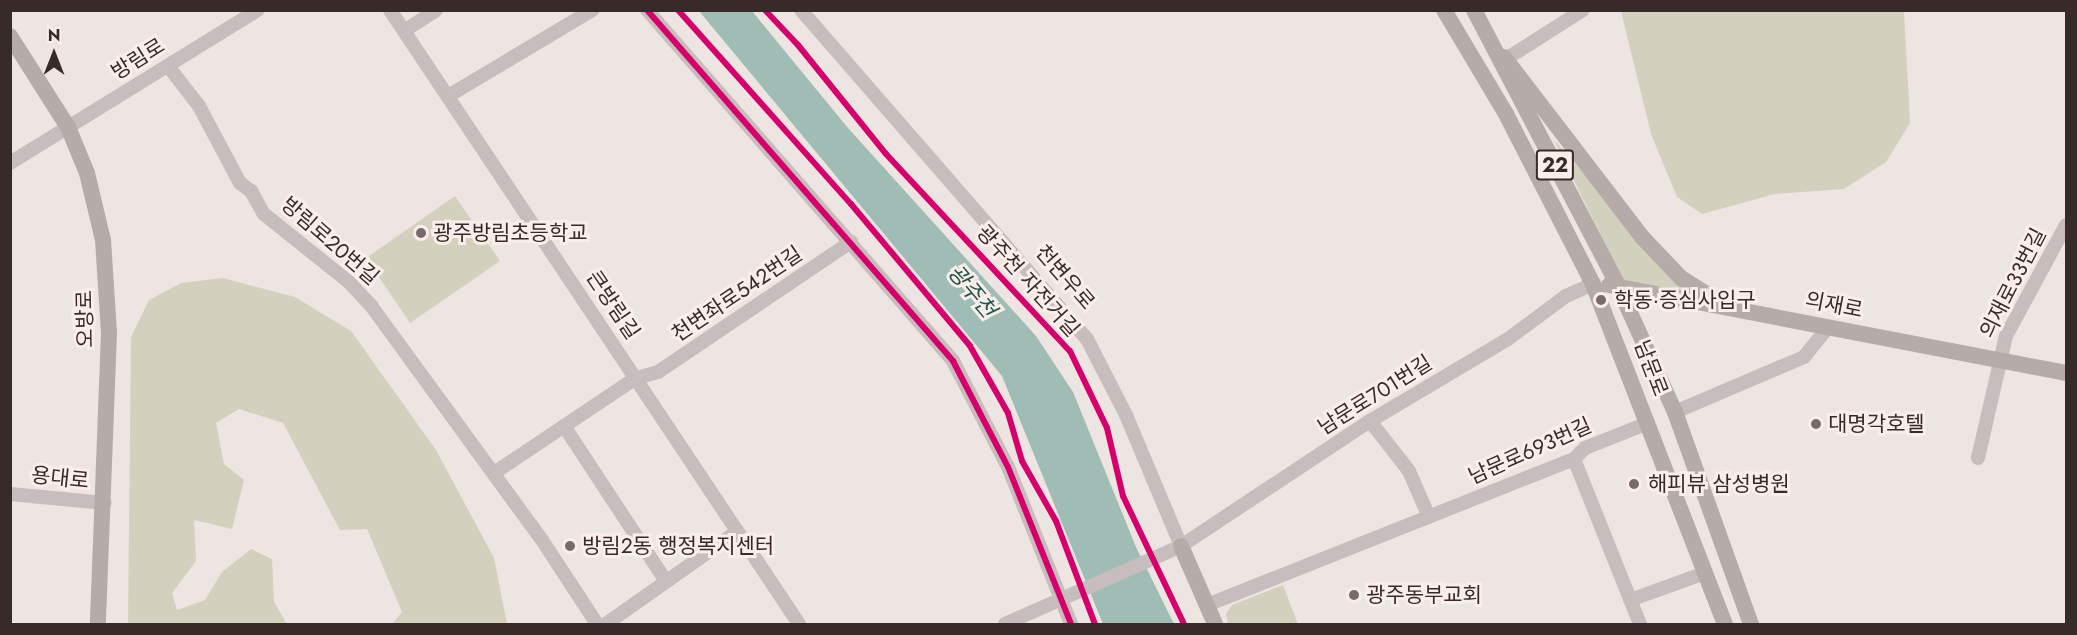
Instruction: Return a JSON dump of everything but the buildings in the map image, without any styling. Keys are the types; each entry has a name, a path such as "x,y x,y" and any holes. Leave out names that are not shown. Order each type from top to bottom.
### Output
{"main road":[{"name":"남문로","path":"1444,10 1506,114 1593,284 1725,624"},
{"name":"남문로","path":"1474,10 1494,42 1508,79 1618,286 1676,412 1751,624"},
{"name":"오방로","path":"10,36 68,127 95,199 107,274 109,333 105,503 98,624"},
{"path":"1494,42 1642,237 1682,278 1729,309"},
{"name":"의재로","path":"1593,284 1618,286 2067,373"},
{"name":"천변우로","path":"1181,546 1215,624"}],"street":[{"name":"방림로","path":"10,163 258,10"},
{"name":"큰방림길","path":"390,10 799,624"},
{"path":"404,31 436,10"},
{"path":"448,96 592,10"},
{"path":"647,10 953,361 972,392 1062,598 1071,624"},
{"name":"천변우로","path":"801,10 1087,339 1126,415 1181,546"},
{"path":"1506,59 1583,10"},
{"name":"방림로20번길","path":"168,66 199,106 240,183 251,191 264,214 349,282 368,301 494,473 597,624"},
{"name":"의재로33번길","path":"1978,458 2006,336 2067,225"},
{"name":"천변좌로542번길","path":"494,473 636,378 657,372 851,242"},
{"name":"남문로701번길","path":"1005,624 1181,546 1370,421 1508,339 1566,296 1593,284"},
{"name":"남문로","path":"1676,412 1804,357 1828,327"},
{"path":"1370,421 1409,471 1430,518"},
{"name":"남문로693번길","path":"1207,604 1430,518 1574,459 1585,448 1648,423"},
{"path":"564,426 666,581"},
{"path":"1574,459 1640,624"},
{"name":"용대로","path":"10,494 105,503"},
{"path":"606,624 738,531"},
{"path":"1630,600 1705,573"}],"shaded area":[{"path":"1621,11 1904,11 1910,123 1886,162 1844,189 1775,194 1702,214 1677,197 1651,134"},
{"path":"1554,140 1597,189 1708,301 1623,280"},
{"path":"455,196 500,261 410,323 366,258"},
{"path":"223,278 295,297 351,331 436,450 494,558 507,624 392,624 402,612 367,529 340,530 283,423 239,409 216,423 224,464 244,480 232,529 194,520 196,561 172,593 177,610 205,600 222,572 251,549 272,559 274,602 287,624 128,624 131,337 149,300 181,283"},
{"path":"1283,585 1298,624 1228,624 1226,614 1232,605"}],"water":[{"name":"광주천","path":"699,11 752,11 848,128 1036,336 1073,392 1136,547 1174,624 1103,624 1002,376"}],"cycle path":[{"path":"647,10 953,361 1008,467 1071,624"},
{"path":"678,10 851,204 970,346 1008,413 1022,461 1056,521 1095,624"},
{"name":"광주천 자전거길","path":"765,10 798,45 886,154 1070,351 1107,428 1123,496 1184,624"}],"place":[{"name":"광주방림초등학교","path":"421,233"},
{"name":"학동·증심사입구","path":"1601,300"},
{"name":"대명각호텔","path":"1816,424"},
{"name":"해피뷰 삼성병원","path":"1634,484"},
{"name":"방림2동 행정복지센터","path":"570,546"},
{"name":"광주동부교회","path":"1354,595"}]}
